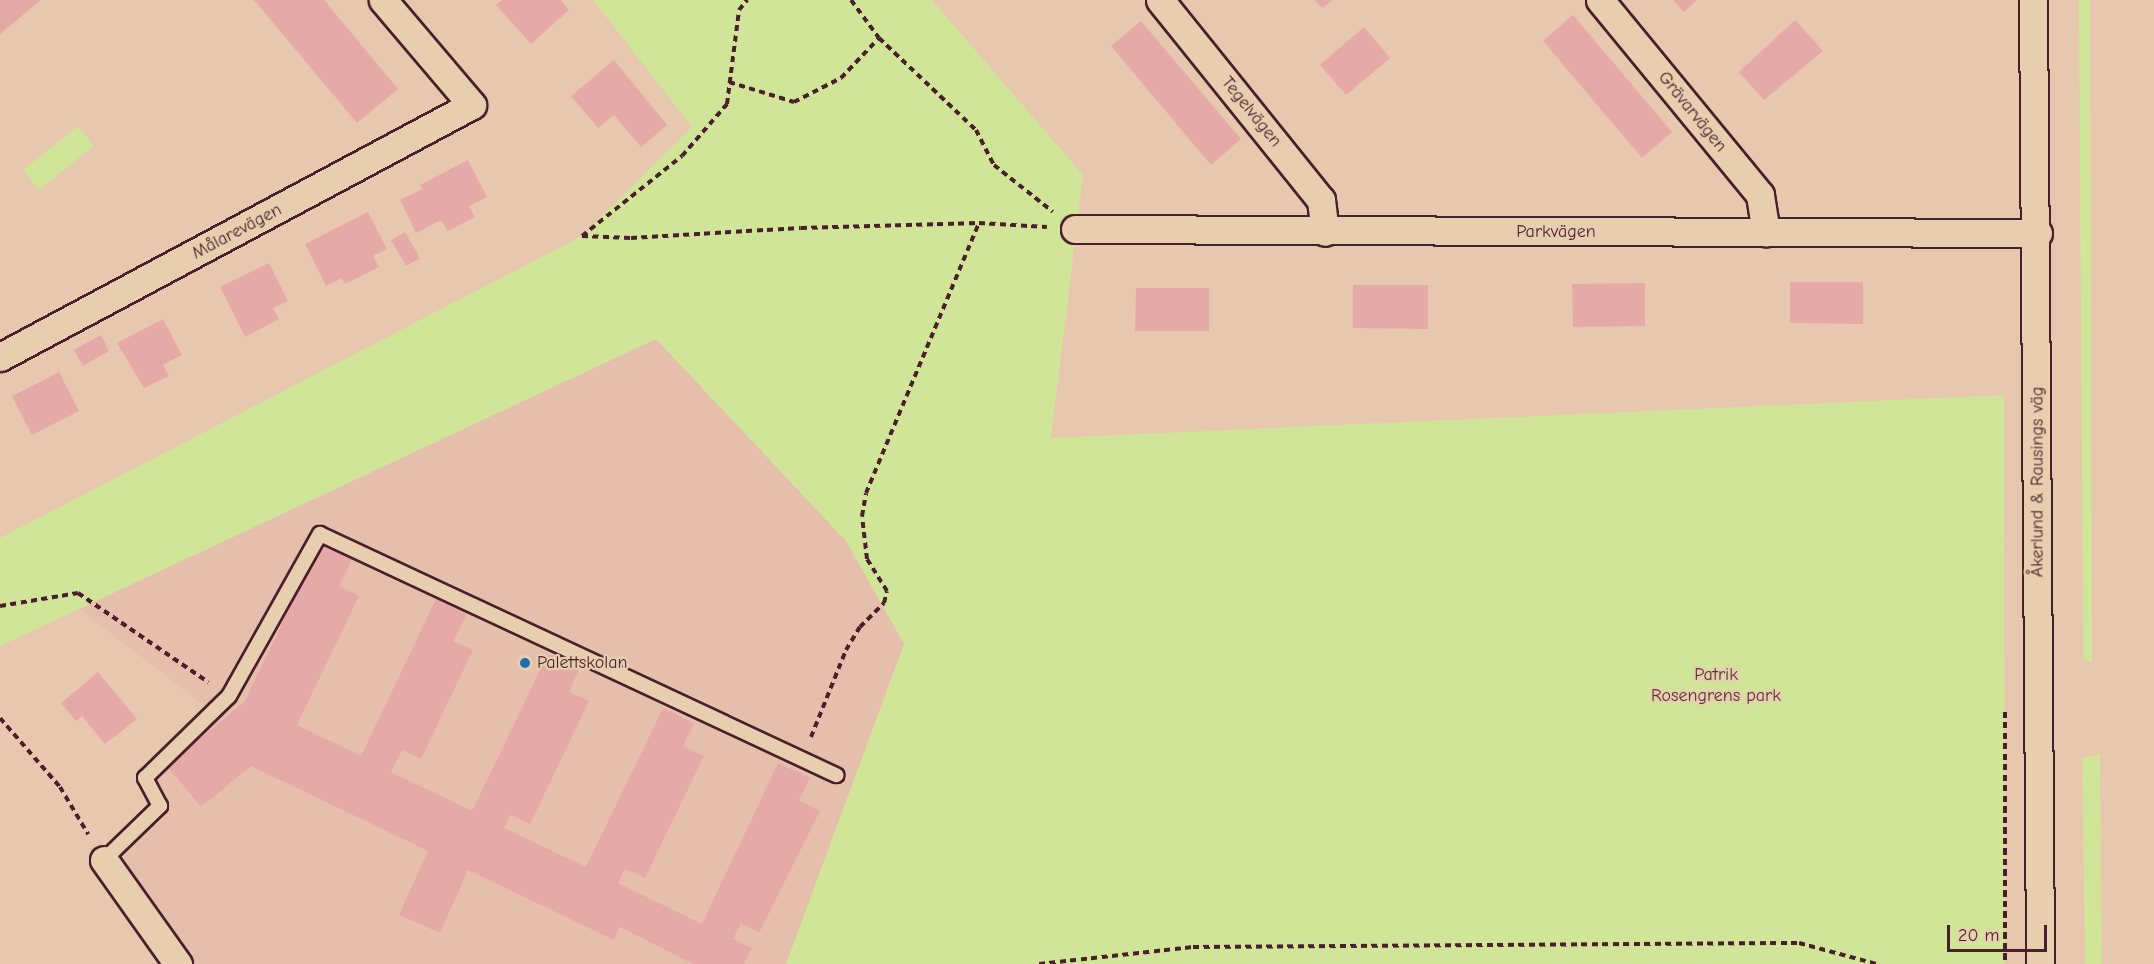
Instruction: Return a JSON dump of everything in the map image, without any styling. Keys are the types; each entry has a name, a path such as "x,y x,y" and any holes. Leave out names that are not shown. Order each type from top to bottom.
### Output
{"street":[{"name":"Målarevägen","path":"0,357 472,105 383,0"},
{"name":"Tegelvägen","path":"1160,0 1321,200 1325,232"},
{"name":"Grävarvägen","path":"1600,0 1760,195 1766,233"},
{"name":"Åkerlund & Rausings väg","path":"2033,0 2038,233 2040,964"},
{"name":"Parkvägen","path":"1075,229 1325,232 2038,233"},
{"path":"104,861 178,964"}],"lane":[{"path":"104,861 160,806 145,778 229,696 320,534 836,775"}],"path":[{"path":"747,0 740,10 727,104 682,156 582,236 631,238 801,228 979,223 1075,229"},
{"path":"851,0 879,38 976,130 994,165 1075,229"},
{"path":"729,82 794,102 841,78 879,38"},
{"path":"801,760 846,650 860,627 884,603 886,591 867,559 862,516 866,494 979,223"},
{"path":"0,606 78,593 229,696"},
{"path":"0,718 60,787 104,861"},
{"path":"1039,964 1193,947 1799,943 1876,964"}],"shaded area":[{"name":"Palettskolan","path":"656,339 846,541 905,644 786,964 178,964 113,869 168,809 156,776 219,717 78,608"}],"green space":[{"name":"Patrik Rosengrens park","path":"593,0 932,0 1083,175 1051,438 2004,395 2005,964 786,964 904,644 846,541 656,339 0,646 0,538 582,236 692,127"},
{"path":"2079,0 2090,0 2092,663 2083,660"},
{"path":"78,126 94,146 39,190 23,170"},
{"path":"2100,754 2102,964 2085,964 2082,758"}],"building":[{"path":"0,0 41,0 0,34"},
{"path":"254,0 324,0 398,89 357,123"},
{"path":"502,0 561,0 569,10 531,44 496,5"},
{"path":"1315,0 1333,0 1322,8"},
{"path":"1673,0 1697,0 1684,12"},
{"path":"1573,15 1672,132 1642,158 1543,41"},
{"path":"1795,20 1823,51 1764,100 1739,72"},
{"path":"1141,21 1241,139 1211,165 1111,46"},
{"path":"1364,27 1390,58 1346,95 1320,65"},
{"path":"614,60 667,125 641,147 614,115 598,128 571,96"},
{"path":"468,160 487,197 469,206 475,217 448,231 441,220 416,233 400,200 422,189 420,185"},
{"path":"368,212 387,249 373,256 379,267 345,284 342,278 326,286 305,244"},
{"path":"405,232 420,258 406,266 391,240"},
{"path":"269,263 288,301 273,308 279,319 245,337 220,287"},
{"path":"1790,282 1863,282 1863,324 1790,323"},
{"path":"1645,283 1645,326 1573,327 1572,284"},
{"path":"1353,285 1428,285 1428,329 1353,328"},
{"path":"1136,288 1209,288 1209,331 1135,331"},
{"path":"163,319 182,355 163,365 169,376 144,388 117,343"},
{"path":"101,335 109,351 83,366 74,350"},
{"path":"59,372 79,411 32,435 12,396"},
{"path":"321,542 353,557 339,586 359,596 297,725 361,756 436,599 467,614 453,641 473,650 421,759 402,750 391,772 472,811 548,654 579,669 569,692 589,701 530,824 511,815 504,828 586,867 663,708 694,723 683,746 704,756 645,878 625,869 618,883 702,924 778,763 810,778 799,800 820,811 759,933 741,923 733,939 752,948 744,964 693,964 620,927 614,940 468,870 440,933 399,915 428,851 251,766 201,807 167,766 245,701"},
{"path":"98,672 137,719 105,744 82,716 76,721 61,703"}],"place":[{"name":"Palettskolan","path":"525,663"}]}
